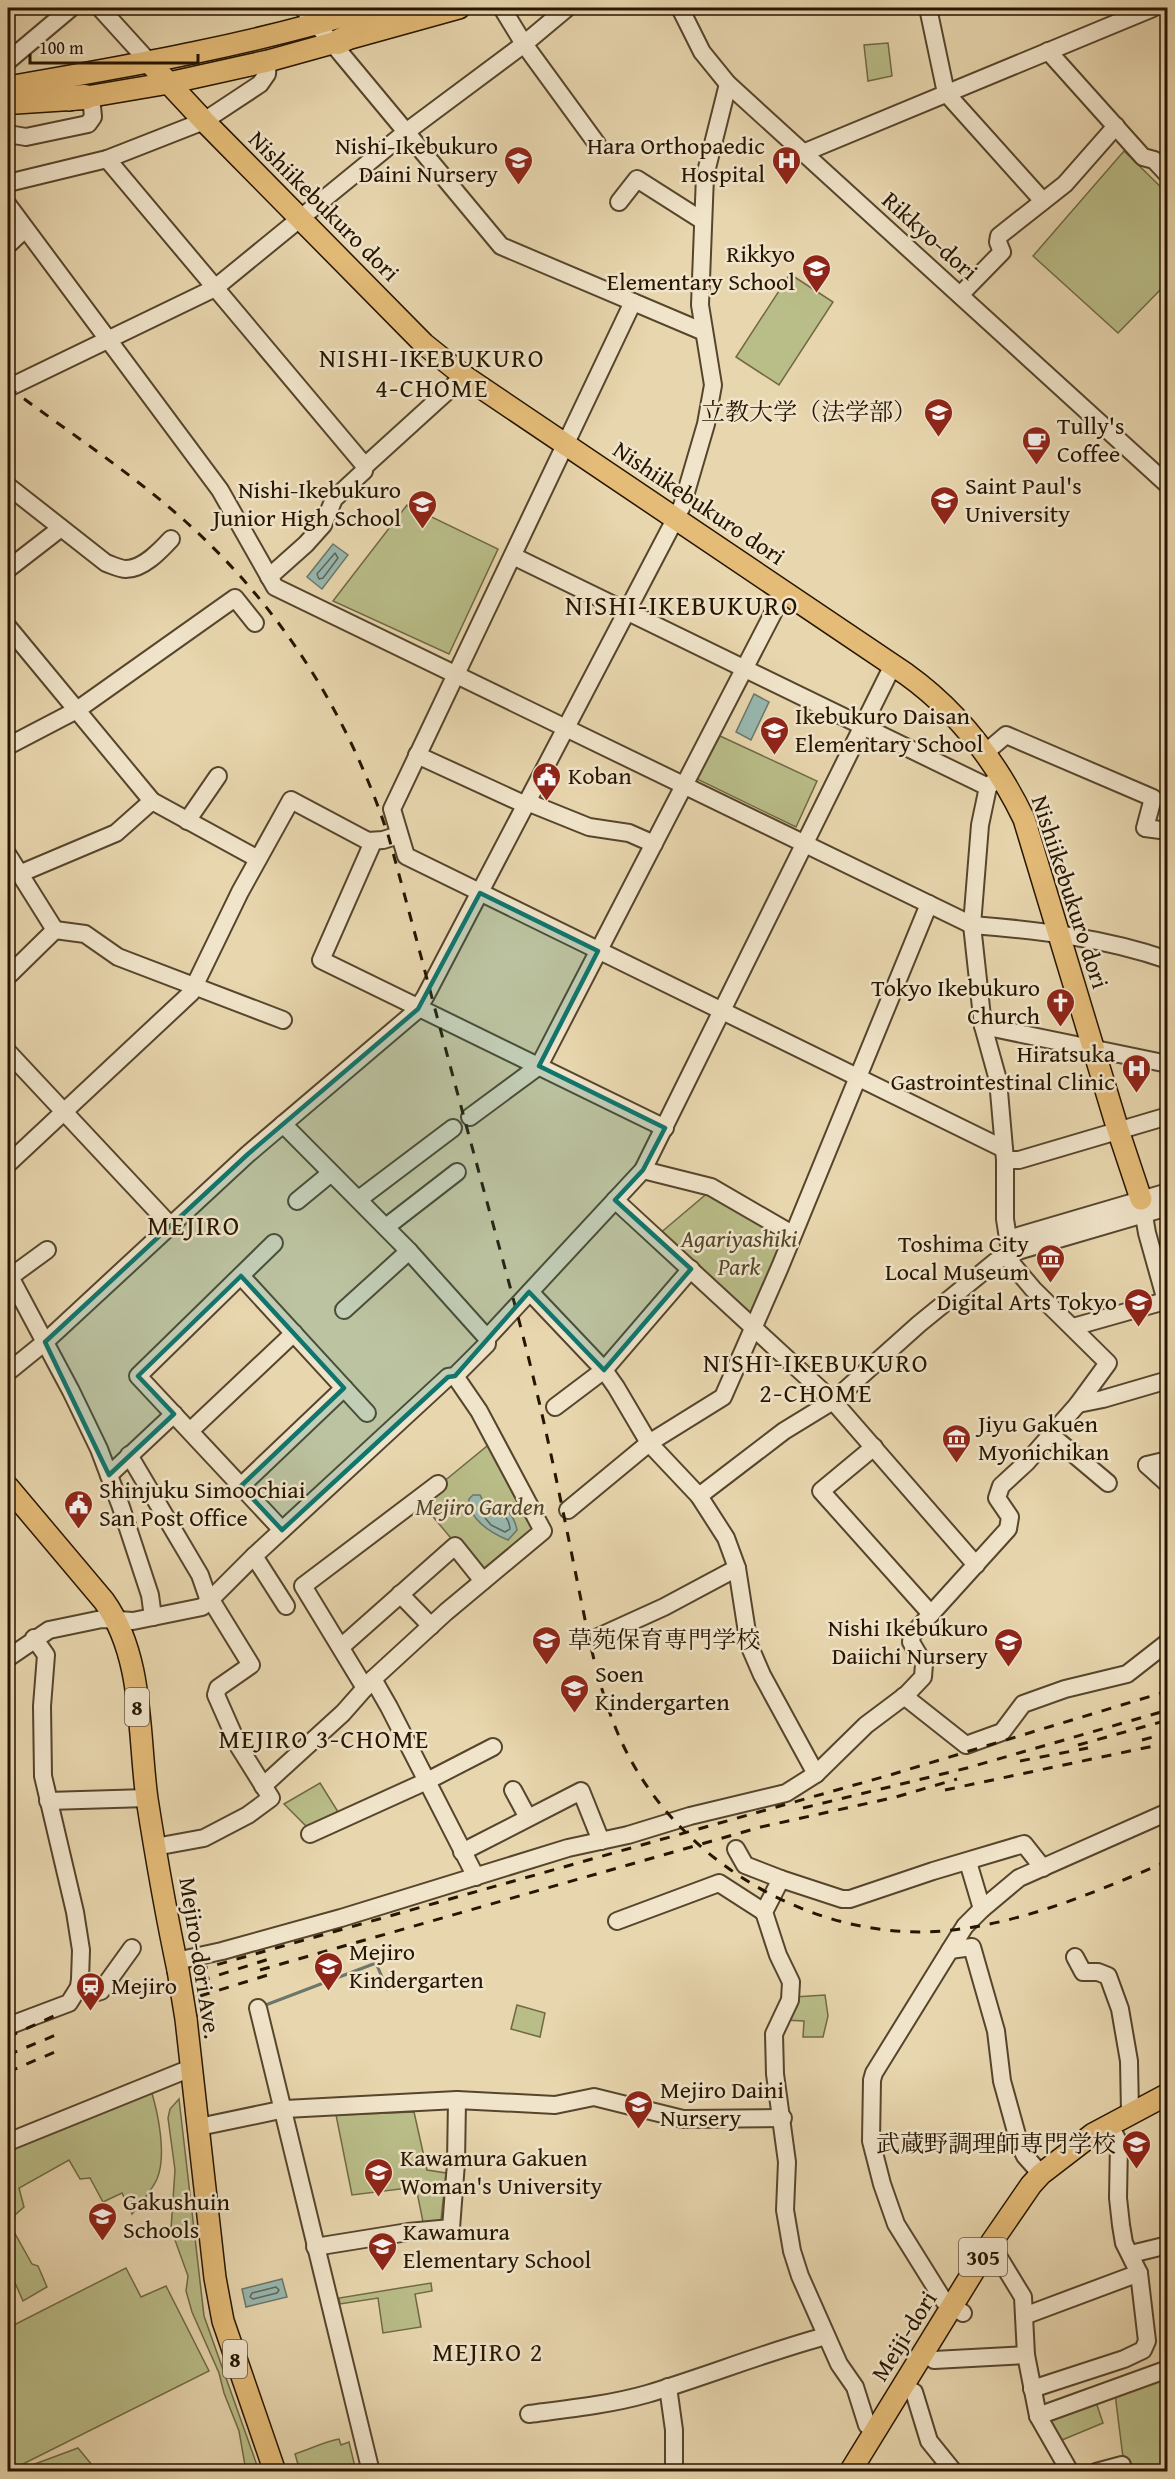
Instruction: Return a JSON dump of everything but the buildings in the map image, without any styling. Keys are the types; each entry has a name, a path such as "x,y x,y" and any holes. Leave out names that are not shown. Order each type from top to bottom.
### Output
{"highway":[{"path":"336,42 400,11 413,8"},
{"path":"8,102 88,96"}],"main road":[{"path":"8,87 149,62 317,24 370,8"},
{"path":"8,111 169,83 268,61 459,8"},
{"name":"Nishiikebukuro dori","path":"149,62 418,338 464,376 893,665 942,704 986,752 995,781 1024,819 1142,1207"},
{"name":"Mejiro-dori Ave.","path":"8,1486 104,1601 117,1619 126,1639 132,1665 147,1798 186,2019 215,2278 223,2321 275,2472"},
{"name":"Meiji-dori","path":"914,2392 934,2360 958,2310 1013,2209 1041,2174 1093,2134 1167,2094"},
{"name":"Meiji-dori","path":"850,2472 1040,2192 1084,2153 1167,2109"},
{"name":"305","path":"865,2472 914,2392"}],"street":[{"path":"8,61 71,8"},
{"path":"100,8 149,62"},
{"path":"303,8 336,42 496,242 704,332"},
{"path":"502,8 524,44 597,144"},
{"path":"8,388 215,288 406,132 524,44 567,8"},
{"name":"Rikkyo-dori","path":"680,8 695,41 728,84 1167,485"},
{"path":"928,8 945,93 1043,201"},
{"path":"803,153 1153,8"},
{"path":"1048,51 1143,157 1154,160 1167,175"},
{"path":"8,183 107,159 204,121 260,84 267,74 268,61"},
{"path":"8,1372 45,1342 170,1225 284,1124 418,1009 676,519 687,491 706,424 714,385 700,305 705,176 728,84"},
{"path":"8,134 26,137 88,124 93,117 88,96"},
{"path":"960,295 1002,252 998,242 999,236 1065,184 1116,126"},
{"path":"107,159 365,466"},
{"path":"619,202 637,179 703,221"},
{"path":"8,205 220,490 275,587 972,925 1059,934 1167,960"},
{"path":"8,245 25,229"},
{"path":"633,302 392,809 406,856 858,1077 1004,1155 1019,1160 1167,1116"},
{"path":"269,578 323,525 334,499 364,471 365,466 464,376"},
{"path":"8,486 106,563 126,569 141,564 158,553 171,539"},
{"path":"8,569 61,528"},
{"path":"177,1965 341,1918 568,1848 786,1793 816,1774 866,1725 904,1696 923,1677 924,1664 911,1642 912,1635 1008,1529 1010,1517 997,1498 1001,1486 1078,1404 1108,1363 1014,1269 1004,1190 1004,1155 998,1080 983,1026 972,925 980,825 995,781 863,726 513,556"},
{"path":"470,1117 539,1066 784,592"},
{"path":"8,746 77,710 235,598 255,623"},
{"path":"8,627 152,801 258,859"},
{"path":"487,1338 643,1170 893,665"},
{"path":"986,752 1006,735 1153,798 1145,828 1167,831"},
{"path":"417,755 526,804 589,827 629,833 654,844"},
{"path":"187,821 218,776"},
{"path":"8,1164 195,987 230,912 291,800 368,841 373,842 399,835"},
{"path":"19,874 116,833 152,801"},
{"path":"373,842 320,959 665,1128"},
{"path":"8,855 55,930 88,935 118,957 283,1020"},
{"path":"568,1510 649,1443 723,1397 754,1328 928,904"},
{"path":"8,976 55,930"},
{"path":"983,1026 1167,1064"},
{"path":"8,1052 170,1225"},
{"path":"8,1658 34,1638 49,1630 79,1623 117,1619 133,1621 202,1607 282,1530 448,1377 455,1376 487,1344 487,1338 409,1251 284,1124"},
{"path":"359,1199 453,1128"},
{"path":"643,1170 711,1187 792,1234"},
{"path":"386,1227 457,1172"},
{"path":"297,1201 331,1173"},
{"path":"699,1496 784,1431 833,1401 919,1324 995,1262 1010,1246 1142,1207 1167,1192"},
{"path":"615,1200 833,1401 976,1565"},
{"path":"1142,1207 1167,1207"},
{"path":"1073,1327 1166,1304 1142,1207"},
{"path":"274,1244 138,1376 282,1530"},
{"path":"47,1250 9,1275 71,1391 109,1474 150,1595 153,1617"},
{"path":"344,1310 409,1251"},
{"path":"555,1407 604,1371 691,1269"},
{"path":"241,1276 367,1413"},
{"path":"530,1292 616,1386 649,1443 699,1496 726,1538 737,1568 749,1645 762,1675 816,1774"},
{"path":"190,1431 294,1333"},
{"path":"263,1785 343,1713 369,1684 431,1626 543,1531 479,1411 455,1376"},
{"path":"1078,1404 1103,1400 1167,1380"},
{"path":"241,1486 344,1388"},
{"path":"109,1474 174,1414"},
{"path":"1051,1435 1108,1483"},
{"path":"874,1447 821,1491 931,1614"},
{"path":"129,1455 200,1575 210,1601 251,1665 218,1688 216,1695 239,1747 271,1797 248,1815 204,1838 155,1847"},
{"path":"1167,1460 1147,1465 1167,1484"},
{"path":"438,1484 303,1586 341,1647 389,1707 476,1877"},
{"path":"341,1647 455,1546 483,1581"},
{"path":"254,1556 286,1606"},
{"path":"598,1637 664,1607 737,1568"},
{"path":"400,1594 431,1626"},
{"path":"8,2026 69,2003 79,1987 81,1950 75,1912 43,1776 42,1730 46,1656 34,1638"},
{"path":"904,1696 966,1745 1002,1732 1023,1704 1065,1689 1127,1674 1167,1642"},
{"path":"310,1834 427,1782 494,1747"},
{"path":"513,1790 527,1816"},
{"path":"462,1852 527,1816 580,1791 601,1841"},
{"path":"48,1801 147,1798"},
{"path":"958,2310 944,2301 896,2224 882,2184 871,2141 874,2073 965,1926 981,1909 1019,1878 1167,1812"},
{"path":"736,1849 745,1865 842,1899 850,1899 1024,1844 1042,1868"},
{"path":"968,1862 981,1909"},
{"path":"764,1912 781,1878"},
{"path":"617,1921 719,1883 764,1912 778,1955 790,1982 790,2000 774,2034 775,2074 788,2162 785,2210 792,2251 800,2276 826,2336 840,2364 855,2386 867,2425 876,2431"},
{"path":"950,1950 972,1947 996,2031 1002,2081 1020,2146 1025,2156 1041,2174"},
{"path":"79,1987 94,1993 102,1990 132,1948"},
{"path":"1075,1958 1083,1972 1098,1972 1108,1976 1120,2009 1129,2061 1130,2114"},
{"path":"258,2008 285,2109 315,2247 371,2472"},
{"path":"8,2142 191,2068"},
{"path":"199,2127 285,2109 457,2100 555,2105 594,2097 683,2119 783,2118"},
{"path":"315,2247 408,2232 451,2228 456,2163 457,2100"},
{"path":"1032,2389 1124,2359 1143,2350 1147,2341 1139,2273 1124,2243 1118,2198 1119,2143 1115,2135"},
{"path":"1131,2254 1167,2245"},
{"path":"998,2256 1023,2297 1026,2355 1038,2416 1070,2472"},
{"path":"1024,2316 1139,2273"},
{"path":"529,2414 591,2406 644,2395 784,2347 826,2336"},
{"path":"934,2360 1026,2355"},
{"path":"1038,2416 1167,2369"},
{"path":"668,2387 674,2430 674,2472"},
{"path":"914,2392 929,2441 954,2472"},
{"path":"1096,2472 1122,2465"}],"highlighted area":[{"path":"480,893 598,951 539,1066 665,1128 643,1170 615,1200 691,1269 604,1370 529,1292 455,1376 448,1377 282,1530 241,1486 344,1388 241,1276 138,1376 174,1414 109,1475 45,1342 248,1154 418,1009"}],"green space":[{"path":"888,43 892,76 868,81 864,45"},
{"path":"1124,151 1167,193 1168,282 1118,333 1033,256"},
{"path":"790,274 833,302 779,385 736,357"},
{"path":"407,505 498,549 449,654 333,601"},
{"path":"720,736 817,781 796,827 697,779"},
{"name":"Agariyashiki Park","path":"710,1191 788,1237 754,1321 658,1235"},
{"name":"Mejiro Garden","path":"492,1442 541,1532 484,1578 420,1501"},
{"path":"320,1783 340,1815 310,1830 284,1804"},
{"path":"825,1995 828,2016 823,2037 803,2037 804,2021 784,2020 794,1997"},
{"path":"517,2005 545,2013 540,2037 511,2029"},
{"path":"151,2090 160,2134 160,2169 152,2188 132,2214 122,2193 103,2202 90,2178 80,2179 69,2160 19,2188 24,2207 15,2215 13,2230 32,2264 38,2266 47,2287 23,2301 8,2267 8,2150"},
{"path":"179,2099 204,2316 259,2471 246,2471 239,2431 219,2373 192,2312 186,2291 188,2276 171,2229 175,2170 168,2118 170,2109"},
{"path":"414,2112 427,2170 446,2173 441,2220 423,2222 416,2187 352,2195 336,2115"},
{"path":"126,2268 141,2297 166,2286 209,2371 9,2471 8,2328"},
{"path":"431,2283 432,2291 415,2294 421,2327 383,2333 378,2298 340,2304 339,2298"},
{"path":"1167,2375 1167,2471 1138,2471 1123,2457 1115,2394"},
{"path":"1096,2402 1103,2423 1062,2440 1052,2425 1052,2418"},
{"path":"339,2439 341,2445 349,2442 356,2471 300,2471 295,2454"},
{"path":"78,2448 97,2471 16,2471"}],"water":[{"path":"333,544 348,555 322,589 307,577"},
{"path":"754,694 769,702 751,740 736,732"},
{"path":"473,1495 480,1495 491,1506 495,1504 510,1514 517,1530 508,1540 476,1519 469,1499"},
{"path":"282,2279 287,2297 246,2307 242,2289"}],"waterway":[{"path":"263,2006 376,1963 387,1989"}],"railway":[{"path":"8,387 142,486 185,521 220,554 252,590 308,666 354,749 389,838 515,1307 543,1417 589,1640 603,1694 616,1729 639,1774 670,1815 706,1851 748,1881 794,1905 842,1922 892,1931 943,1931 1030,1914 1086,1895 1168,1861"},
{"path":"198,1970 890,1775 1168,1691"},
{"path":"803,1808 967,1768 1168,1710"},
{"path":"1078,1745 1168,1720"},
{"path":"1142,1740 1168,1733"},
{"path":"945,1790 1168,1743"},
{"path":"1020,1761 1088,1748"},
{"path":"260,1970 761,1827 896,1797 957,1779"},
{"path":"200,1981 269,1959"},
{"path":"200,1996 271,1974"},
{"path":"8,2037 54,2016"},
{"path":"8,2055 58,2034"},
{"path":"8,2072 62,2049"}],"place":[{"name":"Nishi-Ikebukuro Daini Nursery","path":"519,186"},
{"name":"Hara Orthopaedic Hospital","path":"786,186"},
{"name":"Rikkyo Elementary School","path":"816,294"},
{"name":"立教大学（法学部）","path":"938,438"},
{"name":"Tully's Coffee","path":"1036,466"},
{"name":"Saint Paul's University","path":"944,526"},
{"name":"Nishi-Ikebukuro Junior High School","path":"422,530"},
{"name":"Ikebukuro Daisan Elementary School","path":"774,756"},
{"name":"Koban","path":"547,802"},
{"name":"Tokyo Ikebukuro Church","path":"1061,1028"},
{"name":"Hiratsuka Gastrointestinal Clinic","path":"1136,1094"},
{"name":"Toshima City Local Museum","path":"1050,1284"},
{"name":"Digital Arts Tokyo","path":"1138,1328"},
{"name":"Jiyu Gakuen Myonichikan","path":"957,1464"},
{"name":"Shinjuku Simoochiai San Post Office","path":"78,1530"},
{"name":"草苑保育専門学校","path":"547,1666"},
{"name":"Nishi Ikebukuro Daiichi Nursery","path":"1009,1668"},
{"name":"Soen Kindergarten","path":"574,1714"},
{"name":"Mejiro Kindergarten","path":"328,1992"},
{"name":"Mejiro","path":"90,2012"},
{"name":"Mejiro Daini Nursery","path":"639,2130"},
{"name":"武蔵野調理師専門学校","path":"1137,2170"},
{"name":"Kawamura Gakuen Woman's University","path":"379,2198"},
{"name":"Gakushuin Schools","path":"102,2242"},
{"name":"Kawamura Elementary School","path":"382,2272"}],"district":[{"name":"NISHI-IKEBUKURO 4-CHOME","path":"432,373"},
{"name":"NISHI-IKEBUKURO","path":"682,606"},
{"name":"MEJIRO","path":"194,1226"},
{"name":"NISHI-IKEBUKURO 2-CHOME","path":"816,1378"},
{"name":"MEJIRO 3-CHOME","path":"324,1739"},
{"name":"MEJIRO 2","path":"488,2352"}]}
